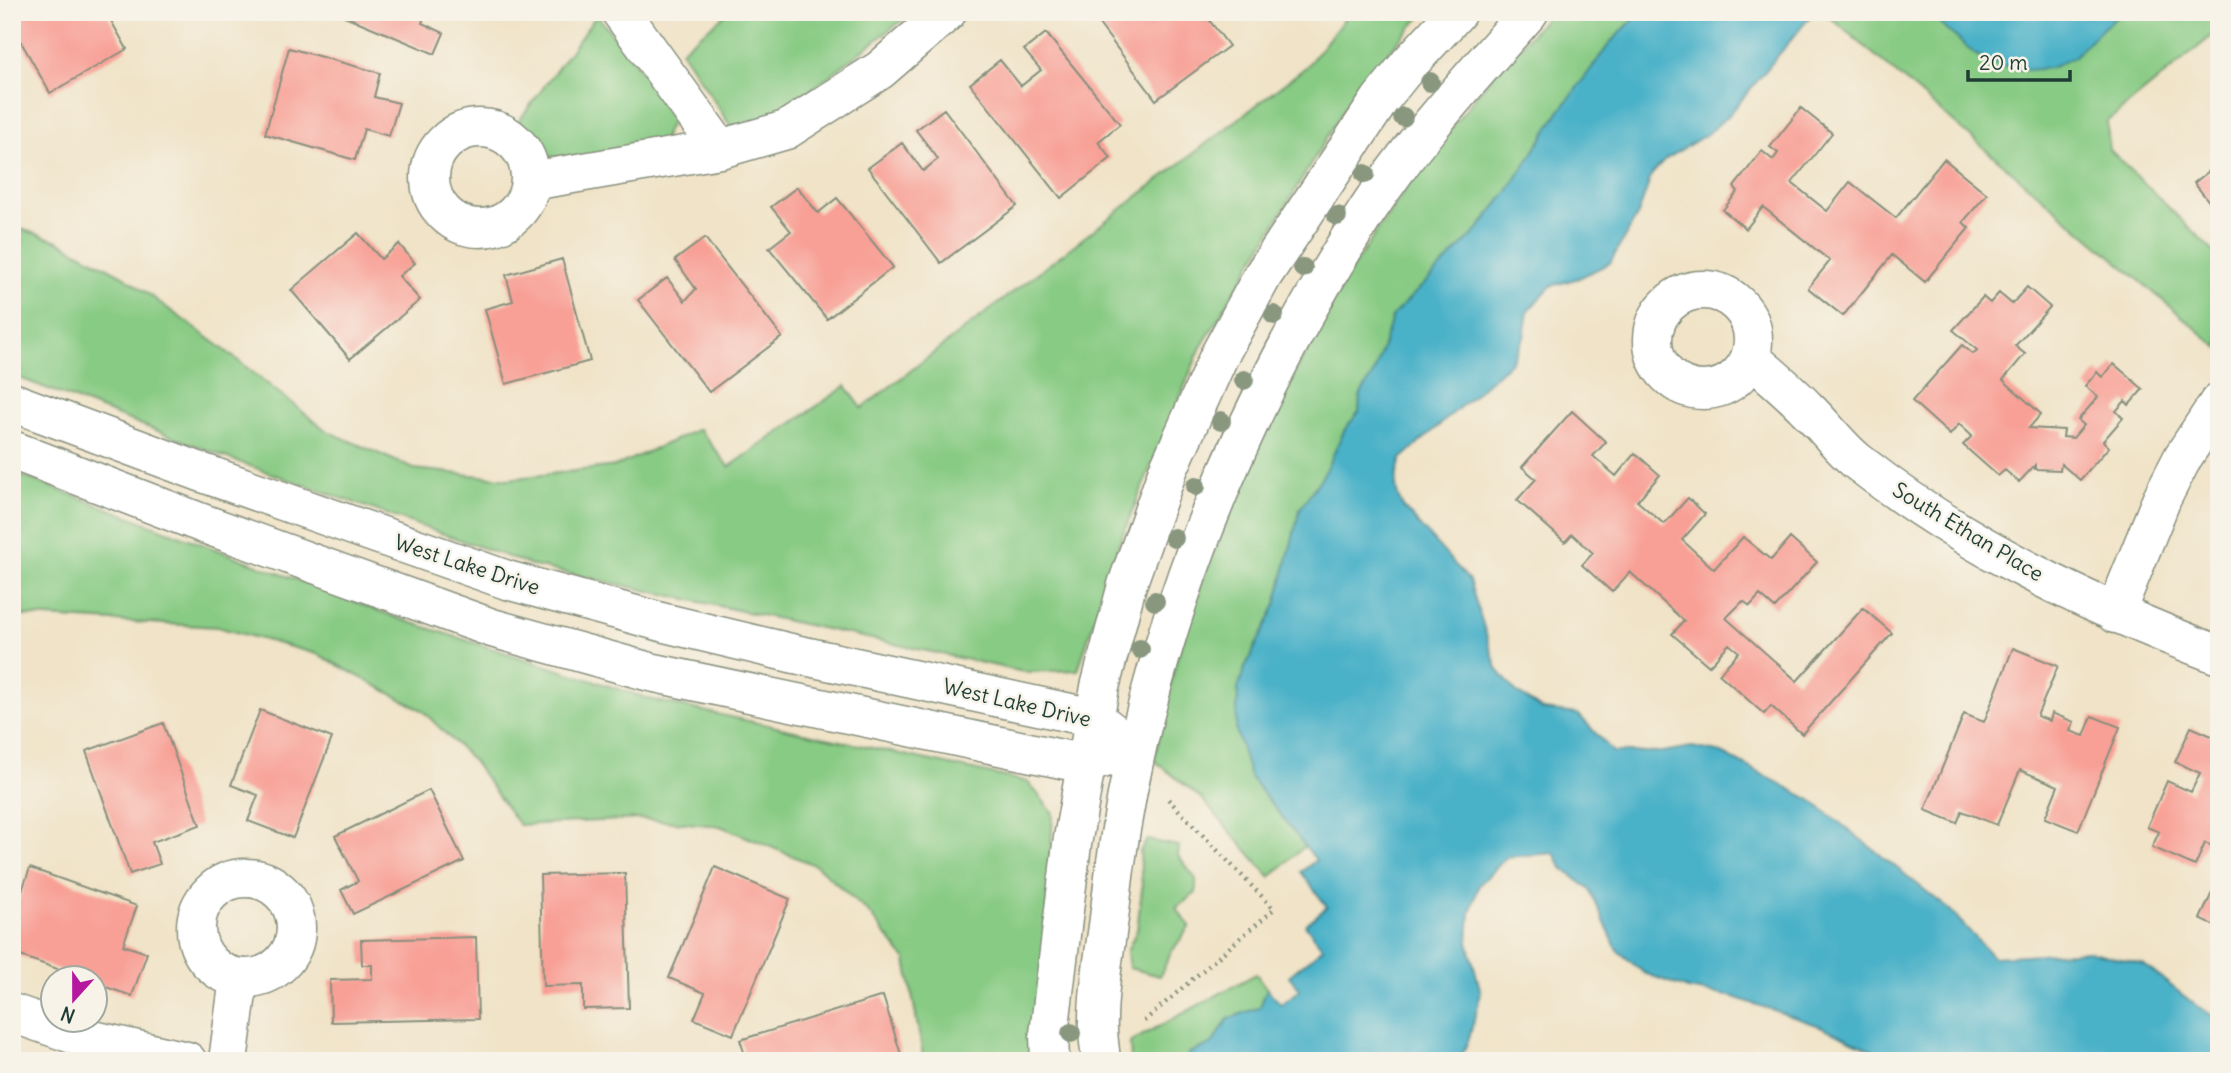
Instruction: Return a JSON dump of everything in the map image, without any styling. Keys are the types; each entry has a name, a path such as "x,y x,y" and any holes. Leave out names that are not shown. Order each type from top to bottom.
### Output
{"street":[{"path":"621,12 720,149"},
{"path":"531,181 720,149 786,130 880,70 947,12"},
{"path":"1050,1061 1049,1034 1072,844 1102,677 1127,585 1168,470 1219,356 1263,275 1357,134 1409,64 1457,12"},
{"path":"1101,1061 1098,1021 1116,849 1135,748 1182,592 1214,500 1311,304 1368,210 1424,133 1529,12"},
{"name":"South Ethan Place","path":"1751,358 1805,407 1855,459 1911,502 2006,559 2115,614 2219,655"},
{"name":"West Lake Drive","path":"12,401 203,473 507,580 665,623 1094,718 1135,748"},
{"path":"2115,614 2162,498 2183,457 2219,402"},
{"name":"West Lake Drive","path":"12,450 199,522 492,628 650,672 1085,764 1135,748"},
{"path":"228,1061 239,978"},
{"path":"13,1017 84,1038 187,1061"}],"path":[{"path":"1144,1021 1274,909 1167,798"}],"green space":[{"path":"729,12 913,12 790,106 733,130 681,50"},
{"path":"1350,12 1425,12 1359,84 1200,349 1118,546 1078,670 1024,672 534,566 233,460 12,375 12,226 58,241 125,277 222,348 327,431 414,469 509,479 616,466 699,429 729,467 846,386 862,408 1306,67"},
{"path":"1551,12 1641,12 1611,42 1508,191 1475,233 1393,315 1375,371 1360,396 1359,412 1345,429 1325,472 1300,509 1276,605 1244,669 1250,777 1305,846 1270,877 1202,799 1154,760 1176,661 1206,570 1263,438 1350,271 1418,171 1483,87"},
{"path":"1824,12 1863,12 1868,16 1911,13 1937,21 1976,55 2004,67 2103,28 2123,12 2219,12 2219,30 2107,122 2109,149 2219,257 2219,348"},
{"path":"597,15 675,113 661,145 605,157 549,157 518,122"},
{"path":"12,472 400,619 653,700 1028,782 1053,813 1039,1061 924,1061 906,960 868,912 817,866 720,826 641,819 519,825 473,761 422,710 317,654 217,627 12,615"},
{"path":"1147,840 1179,846 1178,856 1196,879 1196,893 1176,908 1190,926 1170,954 1160,976 1129,968 1127,951 1137,930 1142,889 1140,851"},
{"path":"1256,974 1267,989 1260,1007 1228,1019 1212,1044 1189,1053 1186,1061 1131,1061 1130,1042"}],"water":[{"path":"1641,12 1814,12 1729,115 1707,134 1665,160 1652,174 1638,214 1610,263 1579,278 1551,286 1528,311 1524,338 1511,362 1401,459 1396,484 1403,507 1469,580 1497,669 1516,692 1543,710 1578,714 1613,752 1662,752 1692,747 1722,753 1811,800 1950,910 1993,957 2088,951 2143,964 2197,1006 2219,1019 2219,1061 1917,1061 1883,1055 1820,1026 1734,997 1688,989 1644,973 1617,950 1590,890 1562,868 1554,853 1507,857 1479,885 1470,913 1468,942 1481,993 1468,1042 1459,1061 1186,1061 1188,1054 1212,1044 1228,1019 1260,1007 1267,989 1281,1004 1300,990 1289,976 1323,948 1305,925 1327,907 1301,872 1316,860 1250,777 1236,730 1238,689 1244,670 1276,605 1300,509 1325,472 1345,429 1359,412 1360,396 1375,371 1393,315 1475,233 1508,191 1559,112 1611,42"},
{"path":"1863,12 2123,12 2074,57 2051,68 2028,70 2004,67 1976,55 1937,21 1911,13 1868,16"}],"building":[{"path":"28,12 106,12 127,49 50,93 12,26 12,21"},
{"path":"335,12 426,12 422,23 444,33 435,54"},
{"path":"1098,12 1203,12 1229,46 1156,100 1093,16"},
{"path":"1046,33 1120,124 1098,142 1111,158 1061,198 970,84 1000,60 1021,86 1041,70 1024,50"},
{"path":"289,48 380,73 374,97 399,103 389,136 364,129 355,160 265,134"},
{"path":"1801,108 1832,133 1792,183 1827,211 1850,182 1896,218 1944,159 1987,194 1963,222 1969,228 1925,282 1892,255 1843,316 1808,288 1830,261 1763,207 1746,229 1723,210 1738,191 1734,187 1762,151 1773,160 1778,153 1770,147"},
{"path":"944,109 1017,206 941,263 868,168 902,143 923,171 938,159 916,130"},
{"path":"2219,163 2219,214 2194,183"},
{"path":"797,187 818,213 837,198 893,267 827,319 769,248 791,231 771,207"},
{"path":"358,233 381,259 399,244 415,263 399,276 420,300 350,359 291,290"},
{"path":"705,238 782,337 709,392 638,300 667,278 685,301 696,289 675,260"},
{"path":"562,259 590,361 506,384 485,309 513,301 506,275"},
{"path":"2027,287 2050,307 2015,346 2025,354 2003,380 2041,414 2029,428 2064,430 2063,437 2073,438 2084,425 2078,420 2098,397 2085,386 2097,372 2102,377 2114,364 2143,389 2129,405 2125,401 2116,411 2123,418 2103,441 2109,447 2080,480 2061,464 2060,470 2035,469 2035,465 2019,482 2005,470 1998,476 1963,445 1972,436 1959,424 1950,435 1912,401 1962,345 1973,354 1977,350 1953,330 1983,297 1990,303 1999,293 2012,304"},
{"path":"1572,411 1606,442 1593,456 1616,476 1635,453 1660,475 1637,501 1664,524 1688,498 1705,514 1682,540 1714,569 1743,537 1771,560 1790,538 1817,562 1775,608 1760,595 1750,606 1743,601 1726,618 1797,681 1863,608 1892,633 1802,734 1771,706 1764,714 1719,674 1739,652 1729,644 1709,666 1672,634 1684,621 1630,572 1612,592 1582,565 1593,553 1572,534 1565,542 1517,500 1536,479 1522,467"},
{"path":"2013,648 2058,666 2037,716 2050,721 2052,713 2074,722 2070,731 2084,736 2092,716 2120,727 2078,831 2045,818 2058,786 2020,770 1997,825 1962,811 1957,823 1925,810 1964,714 1984,722"},
{"path":"260,710 332,738 293,838 248,821 258,795 231,785"},
{"path":"163,723 200,825 152,842 160,864 130,874 86,751"},
{"path":"2191,727 2219,739 2216,750 2219,752 2219,849 2205,843 2195,866 2152,847 2159,832 2147,827 2167,781 2191,792 2200,773 2175,762"},
{"path":"429,790 464,861 353,914 341,890 358,881 335,836"},
{"path":"715,867 790,899 733,1035 694,1019 705,993 669,978"},
{"path":"30,868 137,906 123,945 147,953 132,996 108,988 108,964 43,964 12,953 12,919"},
{"path":"625,873 629,1008 583,1009 583,985 543,986 540,875"},
{"path":"2216,884 2219,886 2219,928 2200,919"},
{"path":"476,937 478,1019 331,1022 330,980 372,979 372,965 362,965 361,940"},
{"path":"883,996 903,1061 747,1061 740,1040"}]}
